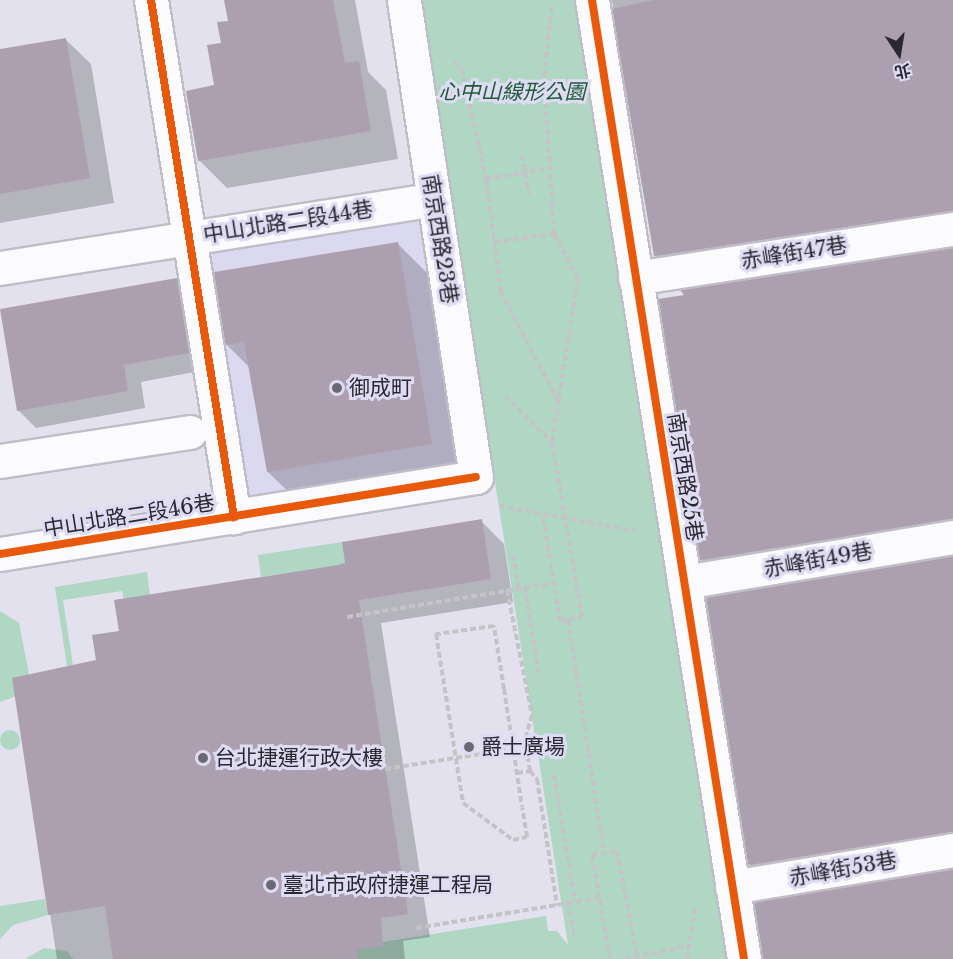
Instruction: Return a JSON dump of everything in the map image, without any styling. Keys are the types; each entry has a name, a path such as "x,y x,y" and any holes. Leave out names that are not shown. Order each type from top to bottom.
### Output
{"street":[{"path":"151,0 234,517"},
{"name":"南京西路23巷","path":"404,0 476,477"},
{"name":"南京西路25巷","path":"592,0 744,959"},
{"name":"中山北路二段44巷","path":"0,268 434,199"},
{"name":"赤峰街47巷","path":"636,278 953,229"},
{"path":"0,460 189,432"},
{"name":"中山北路二段46巷","path":"0,554 476,477"},
{"name":"赤峰街49巷","path":"684,582 953,537"},
{"name":"赤峰街53巷","path":"732,888 953,850"}],"path":[{"path":"543,518 560,621 582,617 552,441 560,406 578,279 554,234 544,76 552,0"},
{"path":"462,69 486,179 501,292 560,406"},
{"path":"522,155 529,194"},
{"path":"486,179 550,168"},
{"path":"495,242 554,234"},
{"path":"500,507 543,518 564,514 636,529 638,540"},
{"path":"513,555 519,589"},
{"path":"347,617 554,583"},
{"path":"525,587 539,675"},
{"path":"507,590 532,715 525,739 530,771 537,779 557,905"},
{"path":"568,620 604,853"},
{"path":"494,626 527,837 513,840 463,803 456,758 436,634 494,626"},
{"path":"385,769 506,750"},
{"path":"517,773 530,771"},
{"path":"554,775 575,902"},
{"path":"610,959 592,855 617,851 637,957"},
{"path":"416,928 599,898"},
{"path":"687,959 697,899"},
{"path":"568,902 574,936"},
{"path":"625,959 688,946"}],"shaded area":[{"name":"御成町","path":"422,221 457,468 236,499 201,252"}],"green space":[{"name":"心中山線形公園","path":"419,0 577,0 729,959 358,959 356,950 383,942 546,916 548,931 557,931 568,945"},
{"path":"342,542 349,595 297,572 261,577 258,555"},
{"path":"147,572 150,595 124,599 122,591 63,600 73,665 67,666 55,587"},
{"path":"0,611 19,623 29,674 22,694 0,702"},
{"path":"6,730 14,730 20,736 20,744 14,750 6,750 0,744 0,736"},
{"path":"45,899 48,915 13,925 0,939 0,906"},
{"path":"44,948 67,951 73,959 25,959"}],"building":[{"path":"224,0 333,0 345,63 359,61 371,131 198,161 186,91 214,85 207,45 221,43 217,22 228,21"},
{"path":"653,0 953,0 953,211 654,256 612,9"},
{"path":"66,38 90,178 0,194 0,49"},
{"name":"御成町","path":"398,242 432,444 267,472 244,342 225,345 214,272"},
{"path":"953,248 953,519 700,560 658,299 684,295 680,290"},
{"path":"177,278 189,353 124,365 128,391 17,411 0,309"},
{"name":"台北捷運行政大樓","path":"482,519 491,579 359,600 408,914 381,918 383,946 356,950 358,959 113,959 105,906 48,915 12,678 96,660 92,635 119,631 114,600 345,564 342,542"},
{"path":"953,556 953,832 748,865 706,597"},
{"path":"953,869 953,959 762,959 754,902"}],"cycle path":[{"path":"151,0 234,517"},
{"path":"592,0 744,959"},
{"path":"0,554 476,477"}],"place":[{"name":"御成町","path":"337,388"},
{"name":"爵士廣場","path":"469,747"},
{"name":"台北捷運行政大樓","path":"203,758"},
{"name":"臺北市政府捷運工程局","path":"271,885"}]}
